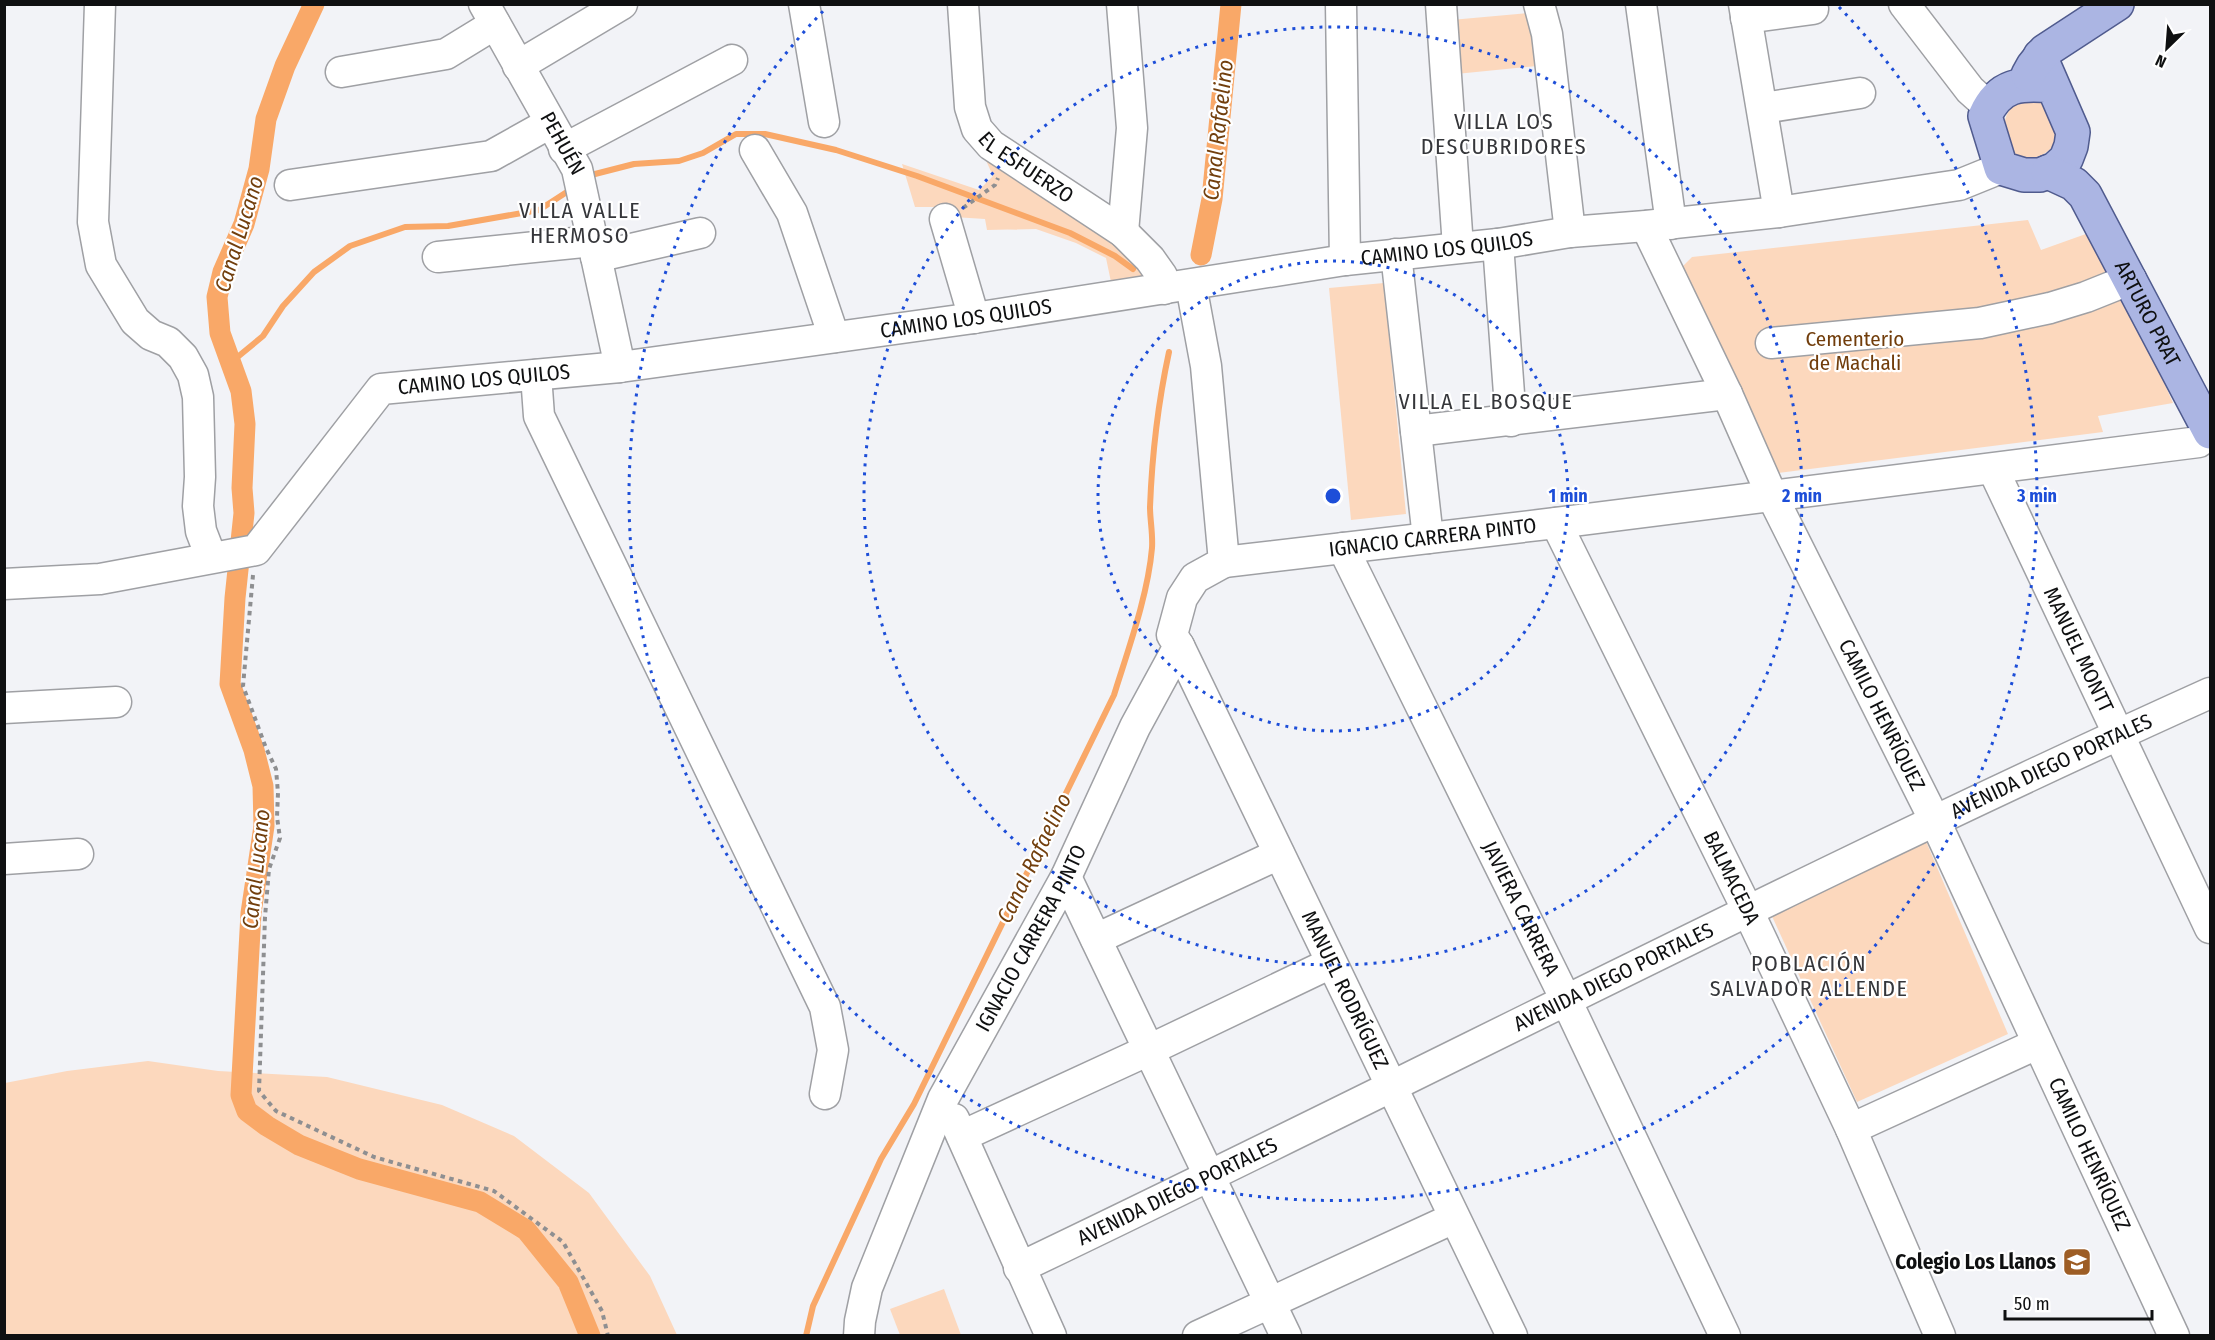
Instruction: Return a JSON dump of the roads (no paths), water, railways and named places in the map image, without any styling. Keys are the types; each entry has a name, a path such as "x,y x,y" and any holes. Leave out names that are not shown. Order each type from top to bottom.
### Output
{"main road":[{"path":"2071,146 2066,159 2055,169 2040,175 2024,176 2001,168 1985,116 1999,95 2039,75 2117,4"},
{"name":"ARTURO PRAT","path":"2039,75 2073,132 2071,146 2086,180 2085,195"},
{"name":"ARTURO PRAT","path":"2048,172 2074,184 2085,195 2211,432"}],"street":[{"path":"4,585 100,579 211,557 200,523 198,397 193,375 183,357 168,342 151,335 135,321 101,265 93,222 100,4"},
{"path":"518,66 622,4"},
{"path":"804,4 824,122"},
{"name":"EL ESFUERZO","path":"963,4 970,107 977,129 990,145 1123,232 1150,259 1162,276 1178,287"},
{"path":"1122,4 1132,128 1123,232"},
{"path":"1341,4 1345,260"},
{"path":"1441,4 1458,247"},
{"path":"1539,4 1546,34 1570,232"},
{"name":"CAMILO HENRÍQUEZ","path":"1641,4 1658,225 1727,394 1772,496 1935,821 2174,1335"},
{"path":"1904,4 1970,90 1989,107"},
{"path":"1779,212 1745,11 1813,9"},
{"path":"341,72 446,54 489,14"},
{"name":"PEHUÉN","path":"489,14 575,171 620,367"},
{"path":"575,171 732,60"},
{"path":"1762,108 1860,93"},
{"path":"290,185 491,156 550,123"},
{"path":"754,150 792,213 834,337"},
{"name":"CAMINO LOS QUILOS","path":"211,557 256,550 359,414 381,389 620,367 974,318 1345,260 1498,244 1570,232 1779,212 1959,185 2001,168"},
{"path":"956,212 974,318"},
{"path":"438,257 594,249 700,233"},
{"path":"1498,244 1511,421"},
{"path":"1396,254 1428,538"},
{"path":"1771,343 1980,323 2049,308 2086,297 2131,279"},
{"path":"1178,287 1206,366 1224,562"},
{"path":"536,375 539,416 825,1007 833,1050 825,1094"},
{"path":"1416,431 1727,394"},
{"name":"IGNACIO CARRERA PINTO","path":"859,1335 867,1288 944,1099 1066,877 1135,727 1179,646 1172,635 1182,598 1195,578 1224,562 1556,523 2199,442 2211,432"},
{"name":"MANUEL MONTT","path":"1993,469 2211,928"},
{"name":"BALMACEDA","path":"1556,523 1748,911 1851,1129 1940,1335"},
{"name":"JAVIERA CARRERA","path":"1343,548 1566,1000 1725,1335"},
{"name":"MANUEL RODRÍGUEZ","path":"1179,646 1454,1218 1507,1334"},
{"name":"AVENIDA DIEGO PORTALES","path":"1019,1268 1210,1177 1390,1085 1748,911 2211,693"},
{"path":"4,708 116,702"},
{"path":"4,859 78,854"},
{"path":"1096,939 1279,854"},
{"path":"1066,877 1286,1335"},
{"path":"962,1136 1331,963"},
{"path":"1851,1129 2037,1044"},
{"path":"944,1099 1051,1335"},
{"path":"1198,1335 1454,1218"}],"waterway":[{"name":"Canal Lucano","path":"314,4 285,66 266,119 259,169 244,224 223,272 217,297 220,333 241,391 245,424 242,488 244,513 235,598 230,684 254,750 263,786 264,826 251,913 241,1095 247,1111 299,1145 359,1169 480,1202 526,1230 568,1282 590,1336"},
{"name":"Canal Rafaelino","path":"1201,255 1212,199 1231,4"},
{"path":"587,179 595,174 634,164 679,161 703,153 736,134 765,134 836,150 917,176 1070,233 1115,256 1133,269"},
{"path":"229,364 263,336 283,306 314,272 350,246 405,227 448,226 539,210 573,188"},
{"name":"Canal Rafaelino","path":"806,1336 813,1306 881,1159 914,1104 1114,695 1137,622 1150,566 1152,543 1150,507 1154,449 1169,352"}],"place":[{"name":"Colegio Los Llanos","path":"2077,1262"}],"district":[{"name":"VILLA LOS DESCUBRIDORES","path":"1504,134"},
{"name":"VILLA VALLE HERMOSO","path":"580,222"},
{"name":"VILLA EL BOSQUE","path":"1486,401"},
{"name":"POBLACIÓN SALVADOR ALLENDE","path":"1809,976"}],"park label":[{"name":"Cementerio de Machali","path":"1855,351"}]}
